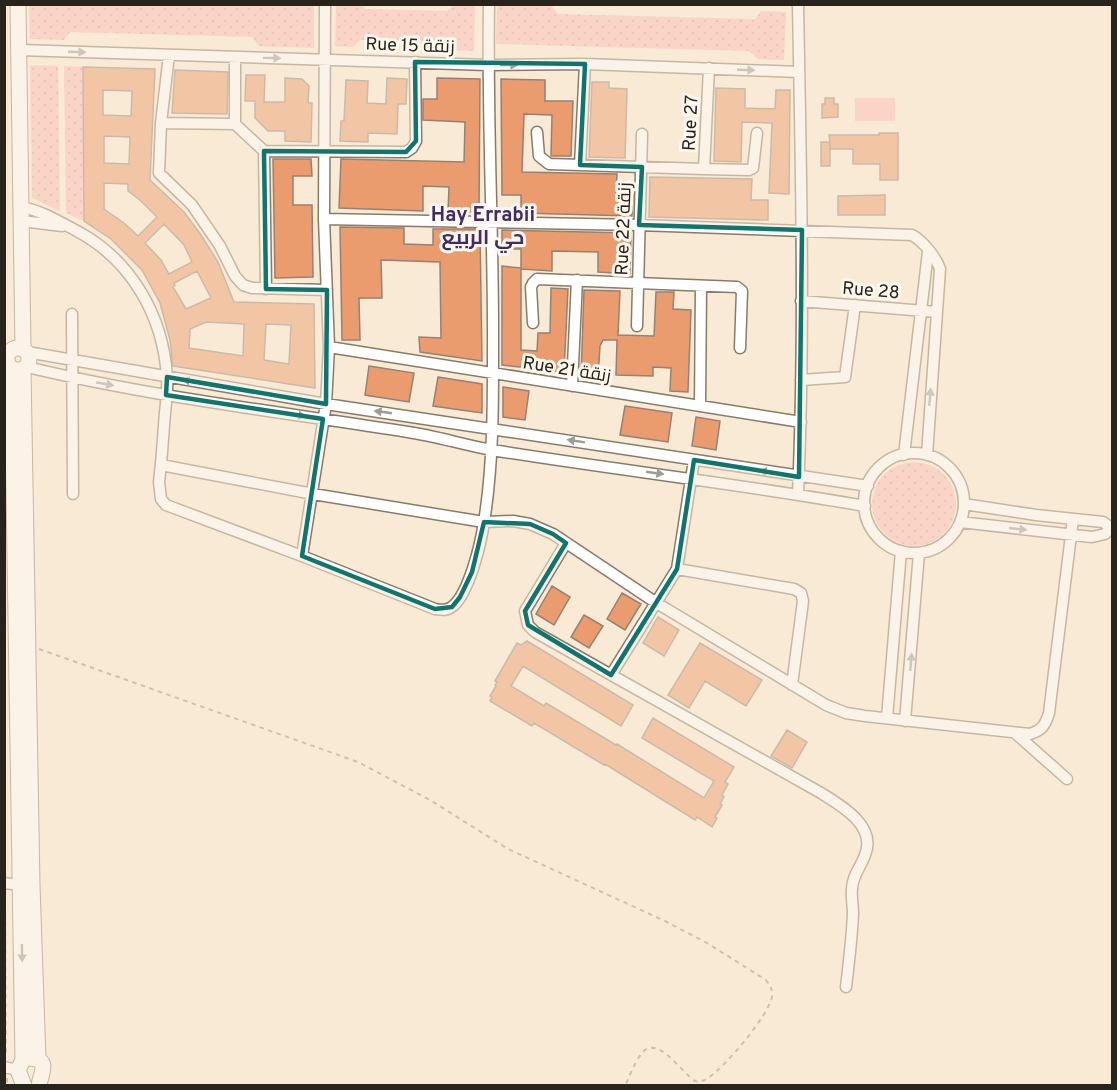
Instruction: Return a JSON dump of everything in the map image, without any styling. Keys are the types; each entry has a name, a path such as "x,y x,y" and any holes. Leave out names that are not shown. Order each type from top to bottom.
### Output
{"main road":[{"path":"9,4 15,359 28,646 32,886 24,1073"},
{"path":"18,4 22,214 10,529 10,884 24,1073"}],"street":[{"path":"302,556 326,404 329,347 324,219 325,4"},
{"path":"22,214 68,227 91,238 111,254 143,293 153,313 161,338 167,377 159,493 166,505 435,609 444,610 452,607 460,597 472,572 484,522 490,450 493,374 493,222 488,64 489,4"},
{"path":"798,4 802,230 801,422 798,494"},
{"name":"Rue 15 زنقة","path":"19,50 488,64 585,64 799,72"},
{"path":"169,55 161,123 159,173 192,205 210,229 227,257 235,276 243,285 266,289 327,290"},
{"path":"235,124 236,57"},
{"path":"161,123 235,124 264,151 406,152 416,141 416,62"},
{"path":"580,165 585,64"},
{"name":"Rue 27","path":"699,169 709,68"},
{"path":"537,132 539,156 549,164 748,170 753,168 757,133"},
{"name":"Rue 22 زنقة","path":"637,326 642,134"},
{"path":"264,151 266,289"},
{"path":"324,219 639,225 912,235 918,238 936,260 940,269 927,455"},
{"path":"904,455 928,252"},
{"path":"533,323 531,287 535,280 638,282 741,288 740,348"},
{"path":"572,387 577,280"},
{"path":"700,406 701,286"},
{"name":"Rue 28","path":"801,301 937,312"},
{"path":"801,380 845,377 855,304"},
{"path":"72,314 73,494"},
{"name":"Rue 21 زنقة","path":"329,347 801,422"},
{"path":"15,359 73,361 326,404 868,486"},
{"path":"15,359 73,378 166,395 411,432 490,450 692,478 865,506"},
{"path":"904,455 927,455 943,463 956,476 963,492 964,504 960,522 954,533 941,545 919,553 901,551 889,546 878,537 867,520 865,506 868,486 873,476 884,464 904,455"},
{"path":"611,675 677,569 694,460"},
{"path":"161,465 313,494 484,522 513,521 530,524 553,534 655,602 826,705 846,712 887,718 1030,734 1040,731 1046,723 1073,519"},
{"path":"960,522 1100,536 1111,527 1103,522 964,504"},
{"path":"566,543 525,611 528,625 535,632 821,793 848,809 857,819 866,834 868,847 852,888 851,951 846,987"},
{"path":"887,718 901,551"},
{"path":"905,720 919,553"},
{"path":"677,569 794,589 801,593 803,608 792,685"},
{"path":"1015,733 1067,779"}],"path":[{"path":"28,646 358,762 430,800 508,849 665,921 707,943 766,980 772,987 772,997 757,1025 728,1060 708,1079 695,1081 688,1077 665,1052 650,1047 644,1051 625,1086"},
{"path":"4,793 24,1073 7,1086"}],"highlighted area":[{"path":"415,62 585,64 580,165 642,167 639,225 802,230 799,477 694,460 677,569 611,675 528,625 525,611 566,543 553,534 530,524 484,522 472,572 460,597 452,607 435,609 302,556 323,419 166,395 167,377 326,404 327,290 266,289 264,151 406,152 416,141"}],"shaded area":[{"path":"29,5 314,5 314,48 259,46 252,37 70,32 64,40 30,39"},
{"path":"336,5 362,5 366,9 447,11 454,5 475,5 474,51 444,50 437,42 360,40 353,47 335,46"},
{"path":"497,5 551,5 558,14 755,19 761,11 786,12 784,60 758,59 749,51 496,44"},
{"path":"30,65 58,66 60,211 32,198"},
{"path":"64,66 83,67 84,221 66,213"},
{"path":"855,98 895,98 895,121 855,121"},
{"path":"914,462 930,465 944,474 953,488 956,504 953,520 944,534 930,543 914,546 898,543 884,534 875,520 872,504 875,488 884,474 898,465"}],"building":[{"path":"83,67 155,69 150,180 184,212 201,235 218,262 234,302 314,304 315,388 173,366 170,340 160,303 142,270 111,239 84,221","holes":["103,90 132,91 131,116 103,115","104,136 130,137 129,164 104,163","104,183 128,184 128,191 157,217 138,236 104,209","164,224 184,245 192,262 169,274 161,260 145,243","197,271 211,298 186,309 173,287 174,283","206,322 244,324 243,356 189,348 190,329","266,324 291,325 289,364 264,360"]},
{"path":"175,70 228,72 227,114 172,113"},
{"path":"246,75 265,75 264,102 285,102 285,78 302,79 309,86 308,103 312,103 311,142 285,141 285,131 268,131 255,118 255,101 245,101"},
{"path":"387,78 407,79 406,104 398,104 397,134 368,133 368,142 340,141 341,121 344,121 346,80 368,81 367,103 386,104"},
{"path":"437,78 480,79 479,212 448,211 449,187 423,186 423,211 339,208 341,159 464,162 465,122 423,120 423,99 437,99"},
{"path":"501,79 545,80 545,101 573,101 571,156 551,156 552,115 524,114 522,172 617,174 616,195 633,195 632,216 521,213 521,195 502,195"},
{"path":"592,82 609,82 609,88 627,89 625,158 589,157"},
{"path":"716,88 745,89 745,108 775,109 776,90 790,90 789,194 769,193 772,123 742,122 741,162 714,161"},
{"path":"825,98 834,98 834,104 838,104 838,117 822,118 822,104 825,104"},
{"path":"898,133 898,180 880,180 880,164 853,164 853,149 830,149 830,166 821,166 821,142 830,142 829,135"},
{"path":"273,159 311,159 312,176 293,176 293,205 312,205 313,277 275,278"},
{"path":"650,177 752,179 751,200 768,200 768,220 649,217"},
{"path":"885,195 885,215 838,215 838,196"},
{"path":"340,227 404,228 404,244 433,245 433,229 480,229 482,361 420,352 419,337 441,338 440,262 381,260 382,298 359,298 360,340 342,340"},
{"path":"502,230 631,233 630,274 598,272 598,252 552,251 552,271 521,269 521,350 537,351 538,333 550,333 551,288 568,289 564,372 502,365 502,266 521,268 521,249 502,249"},
{"path":"584,290 620,291 618,335 654,336 656,292 674,292 673,309 691,310 688,392 670,391 671,368 653,367 653,376 616,375 617,340 603,340 600,346 598,377 581,377"},
{"path":"369,366 414,373 409,402 365,395"},
{"path":"438,377 482,384 482,413 433,406"},
{"path":"503,387 529,391 525,420 503,417"},
{"path":"625,406 672,413 668,442 620,435"},
{"path":"696,417 720,421 716,450 692,446"},
{"path":"552,586 570,597 554,625 536,614"},
{"path":"622,593 641,604 625,630 607,619"},
{"path":"584,615 603,626 589,648 571,637"},
{"path":"658,617 679,630 664,656 643,643"},
{"path":"527,641 633,705 621,726 523,666 511,686 544,706 546,703 617,744 704,798 714,781 642,738 653,718 734,767 725,782 728,784 722,795 724,797 720,804 722,805 712,827 697,817 695,820 534,723 532,726 490,701 497,682 495,681 517,643 521,645"},
{"path":"700,643 762,680 746,706 705,681 689,708 668,695"},
{"path":"787,730 807,742 792,768 771,756"}],"district":[{"name":"Hay Errabii حي الربيع","path":"483,226"}]}
